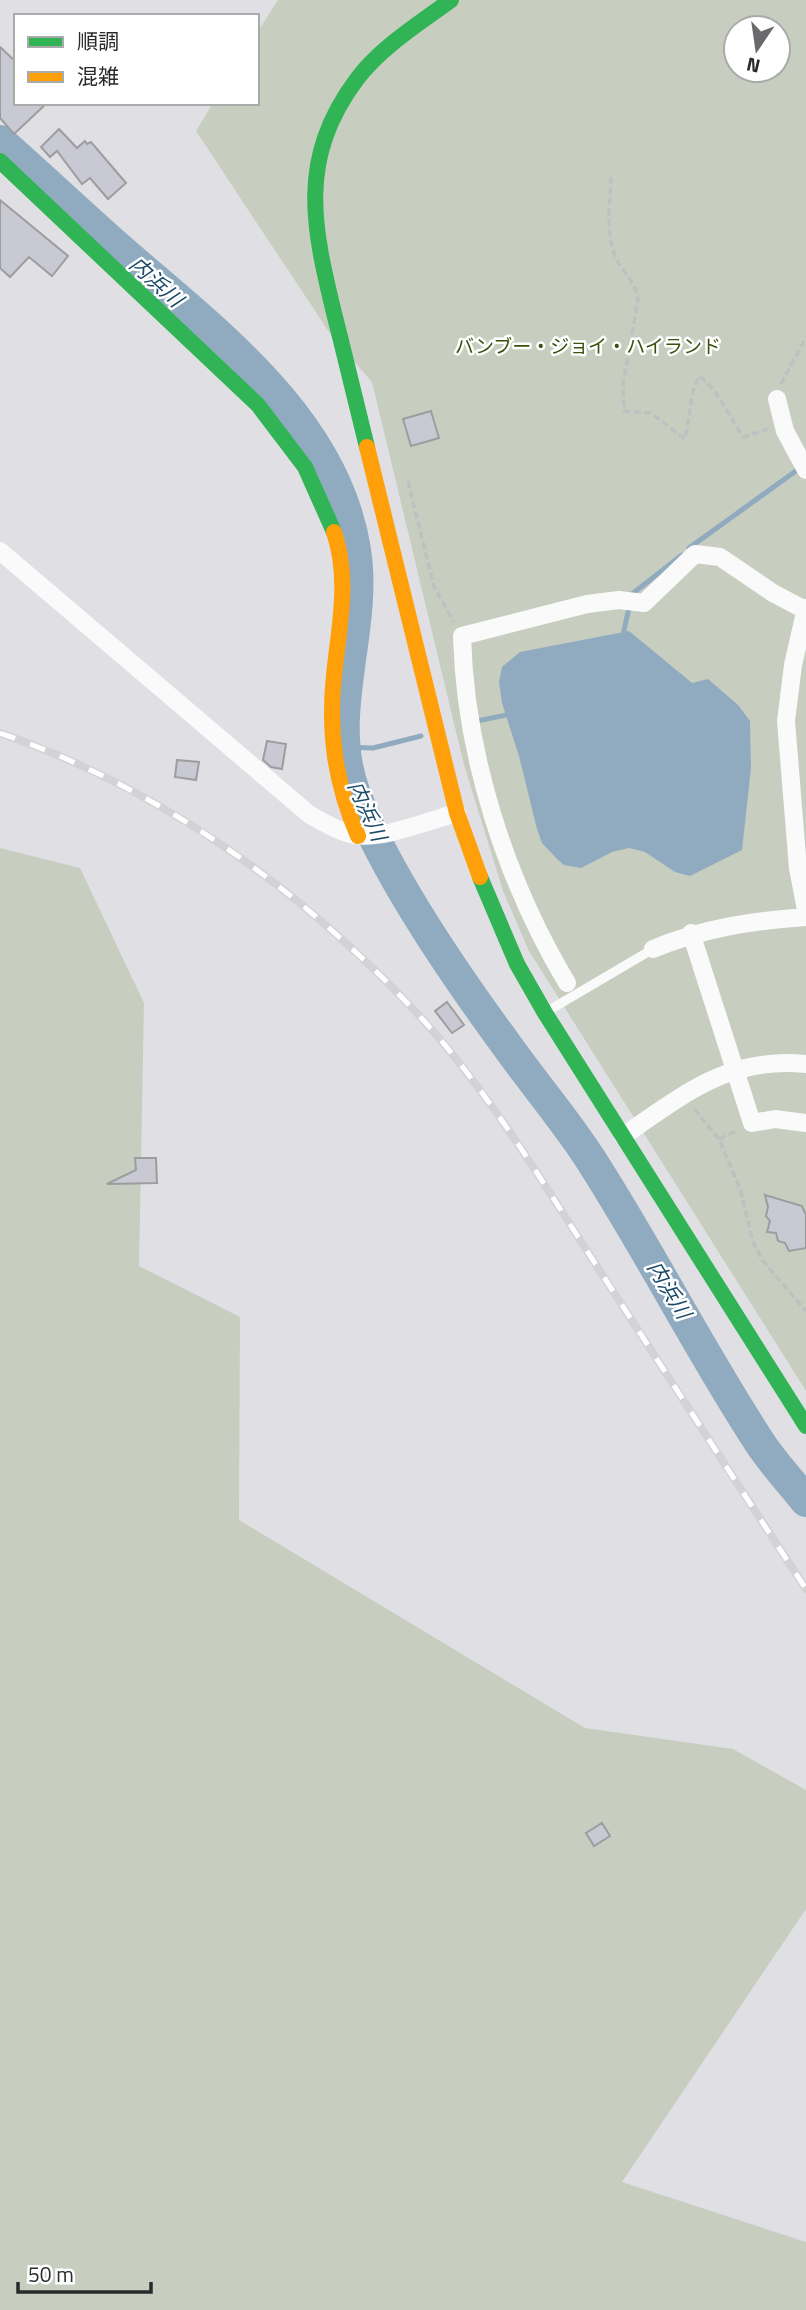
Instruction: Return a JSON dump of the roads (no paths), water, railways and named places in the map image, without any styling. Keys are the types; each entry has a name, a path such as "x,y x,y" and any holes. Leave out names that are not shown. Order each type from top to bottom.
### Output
{"street":[{"path":"451,0 402,36 359,76 331,117 318,160 314,199 318,247 350,387 457,813 488,900 517,964 545,1013 804,1420"},
{"path":"0,161 241,386 271,418 313,482 326,508 342,565 343,599 330,736 342,804 371,834"},
{"path":"777,399 783,424 806,470"},
{"path":"0,551 310,815 335,829 371,834 457,813"},
{"path":"570,989 542,941 493,811 465,699 462,636 475,635 519,620 587,604 619,600 644,603 695,554 720,557 805,609 791,676 786,722 798,868 806,910"},
{"path":"653,949 691,933 750,921 806,917"},
{"path":"691,933 752,1124 775,1119 806,1123"},
{"path":"623,1136 682,1096 733,1069 766,1063 806,1064"}],"lane":[{"path":"545,1013 570,989 653,949"}],"water":[{"path":"629,631 692,683 708,679 738,705 750,721 751,768 742,850 690,876 675,872 645,852 629,848 612,852 581,868 564,865 557,859 542,843 537,829 519,756 502,703 499,682 502,667 520,652"}],"waterway":[{"name":"内浜川","path":"0,141 231,347 266,382 297,420 323,460 343,503 355,550 356,611 344,734 347,764 355,794 369,826 403,892 424,925 488,1019 591,1160 738,1408 765,1450 806,1501"},
{"path":"689,548 800,468"},
{"path":"623,635 632,594 682,555"},
{"path":"477,721 511,714"},
{"path":"344,747 373,748 421,736"}],"railway":[{"path":"0,733 115,782 170,812 223,846 322,922 369,964 413,1009 462,1066 507,1127 806,1589"}],"park label":[{"name":"バンブー・ジョイ・ハイランド","path":"588,346"}]}
